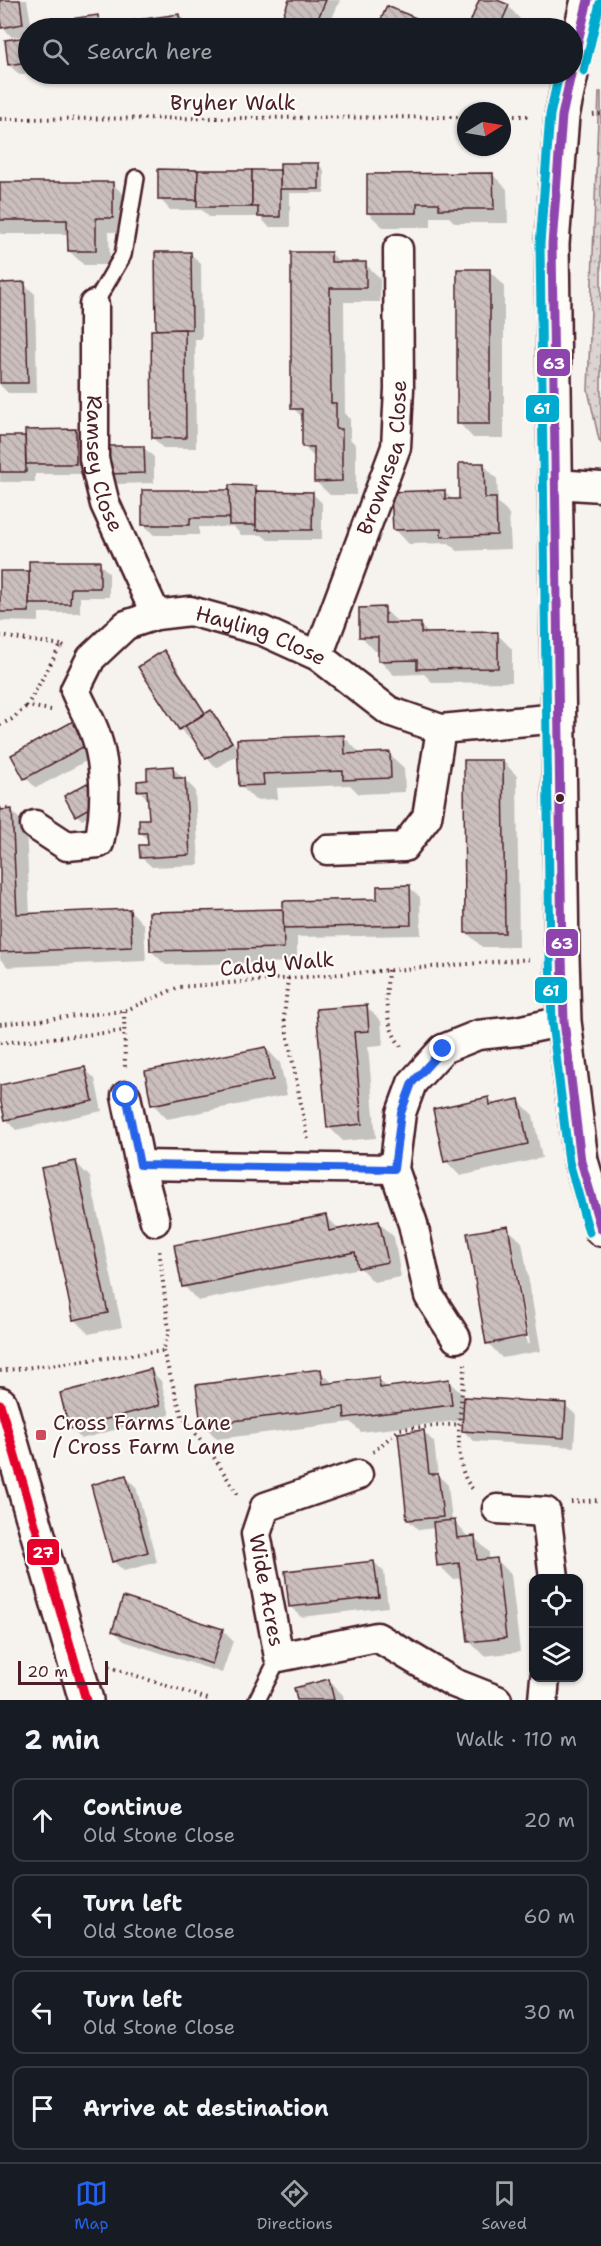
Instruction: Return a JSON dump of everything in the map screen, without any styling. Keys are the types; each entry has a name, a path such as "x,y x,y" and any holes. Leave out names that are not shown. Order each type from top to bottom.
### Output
{"street":[{"path":"583,23 588,0"},
{"path":"569,84 562,116 552,244 562,956 564,1021 581,1161 601,1229"},
{"name":"Brownsea Close","path":"318,656 396,447 399,389 398,249"},
{"name":"Ramsey Close","path":"94,305 94,459 105,504 156,615"},
{"path":"555,484 601,488"},
{"name":"Hayling Close","path":"35,825 67,846 99,843 104,817 103,777 97,737 75,690 92,658 126,625 156,615 190,611 263,632 318,656 389,711 441,729 559,718"},
{"path":"327,849 404,847 428,817 441,729"},
{"path":"456,1338 429,1296 413,1224 394,1169 401,1113 412,1083 443,1049 478,1035 517,1031 564,1021"},
{"path":"126,1095 140,1165 155,1221"},
{"path":"140,1165 394,1169"},
{"path":"0,1404 86,1700"},
{"name":"Wide Acres","path":"358,1475 265,1507 256,1534 279,1657 377,1637 446,1692 497,1700"},
{"path":"497,1509 546,1512 554,1574"},
{"path":"543,1700 545,1682"}],"lane":[{"path":"94,305 123,255 136,178"},
{"path":"257,1700 279,1657"}],"path":[{"name":"Bryher Walk","path":"0,119 457,117"},
{"path":"0,636 61,645"},
{"path":"0,725 12,719 27,706"},
{"name":"Caldy Walk","path":"0,1024 124,1011 179,987 562,956"},
{"path":"388,970 385,1007 389,1025 401,1045 426,1068"},
{"path":"288,978 284,1017 314,1168"},
{"path":"124,1011 126,1095"},
{"path":"0,1043 124,1031"},
{"path":"155,1221 169,1332 163,1351 182,1416 213,1456 235,1490 256,1534"},
{"path":"456,1338 466,1357 459,1443 462,1467 468,1484 497,1509"},
{"path":"0,1371 163,1351"},
{"path":"358,1475 371,1454 400,1429 460,1424"},
{"path":"74,1656 211,1700"}],"shaded area":[{"path":"599,92 601,92 601,443 588,390"}],"building":[{"path":"0,0 20,0 22,18 18,18 18,25 1,28"},
{"path":"289,0 326,0 318,18 282,18"},
{"path":"479,0 497,0 509,5 503,18 472,18"},
{"path":"387,6 416,18 382,18"},
{"path":"179,14 180,18 152,18"},
{"path":"98,15 98,18 77,18"},
{"path":"18,38 18,64 8,65 5,40"},
{"path":"280,163 319,163 319,189 280,189"},
{"path":"158,169 198,170 197,200 158,200"},
{"path":"198,170 252,170 252,207 197,207"},
{"path":"252,170 280,170 280,217 258,217 258,207 252,207"},
{"path":"493,173 494,209 439,209 439,203 417,203 417,213 367,213 367,174"},
{"path":"0,182 113,182 113,218 96,218 96,251 68,251 67,220 0,220"},
{"path":"155,252 191,252 192,329 156,330"},
{"path":"291,252 331,252 331,262 366,262 366,288 330,288 331,403 336,403 336,429 342,429 342,481 314,482 314,447 302,447 302,409 291,409"},
{"path":"457,269 490,269 490,424 457,424"},
{"path":"25,282 28,383 0,383 0,283"},
{"path":"185,329 186,438 152,438 151,330"},
{"path":"76,429 76,464 26,464 25,430"},
{"path":"0,436 25,436 26,472 0,472"},
{"path":"106,446 144,446 145,473 106,474"},
{"path":"459,463 484,463 485,498 496,498 497,535 441,537 441,529 393,530 391,492 445,490 445,499 459,499"},
{"path":"229,485 256,486 256,525 229,525"},
{"path":"142,490 229,490 230,518 190,518 190,525 142,525"},
{"path":"256,491 313,492 312,530 256,530"},
{"path":"29,561 100,561 100,588 71,588 70,604 29,604"},
{"path":"0,571 29,571 29,612 0,612"},
{"path":"385,607 385,623 421,623 421,633 498,632 498,668 417,669 417,660 378,661 378,637 359,637 359,608"},
{"path":"164,650 205,713 179,730 138,667"},
{"path":"211,710 232,742 206,759 185,726"},
{"path":"79,718 92,742 24,779 11,755"},
{"path":"344,735 345,754 390,752 391,778 343,780 343,771 263,774 264,785 239,786 237,739"},
{"path":"464,760 503,760 505,933 465,933"},
{"path":"173,766 174,778 185,778 190,855 140,858 139,845 148,845 147,833 139,833 139,819 149,819 147,790 137,791 137,781 147,780 147,768"},
{"path":"87,783 98,803 75,816 64,796"},
{"path":"12,809 17,914 130,909 132,947 0,952 0,810"},
{"path":"410,885 411,925 283,928 283,901 377,899 377,886"},
{"path":"283,909 284,948 150,951 149,912"},
{"path":"367,1005 369,1031 354,1032 362,1124 327,1128 316,1009"},
{"path":"266,1047 273,1080 151,1105 145,1071"},
{"path":"85,1067 93,1101 5,1120 0,1098 0,1085"},
{"path":"489,1097 490,1105 519,1099 528,1144 444,1162 433,1109"},
{"path":"76,1161 108,1313 73,1320 41,1168"},
{"path":"326,1215 329,1231 379,1221 388,1262 358,1268 355,1252 182,1287 174,1245"},
{"path":"508,1226 527,1336 486,1344 467,1233"},
{"path":"151,1369 160,1405 69,1429 60,1393"},
{"path":"321,1369 323,1384 379,1377 380,1388 449,1379 452,1405 345,1418 344,1407 201,1425 196,1385"},
{"path":"464,1397 566,1403 564,1438 462,1431"},
{"path":"424,1430 429,1474 438,1474 443,1517 407,1520 398,1433"},
{"path":"126,1475 148,1552 112,1562 91,1485"},
{"path":"455,1520 457,1538 475,1536 477,1560 497,1558 506,1638 468,1642 459,1563 437,1566 433,1522"},
{"path":"374,1561 379,1597 289,1607 285,1571"},
{"path":"123,1597 223,1629 212,1664 112,1631"},
{"path":"329,1679 334,1700 297,1700 294,1688"}],"transit line":[{"name":"63","path":"583,21 588,0"},
{"name":"61","path":"584,71 600,3"},
{"name":"61","path":"557,84 550,115 540,244 550,956 552,1022 569,1162 589,1232"},
{"name":"63","path":"569,84 562,116 552,244 562,956 564,1021 581,1161 601,1229"},
{"name":"27","path":"0,1404 86,1700"}],"place":[{"name":"Cross Farms Lane / Cross Farm Lane","path":"41,1435"}],"route":[{"path":"126,1095 140,1165 394,1169 401,1113 412,1083 443,1049"}]}
